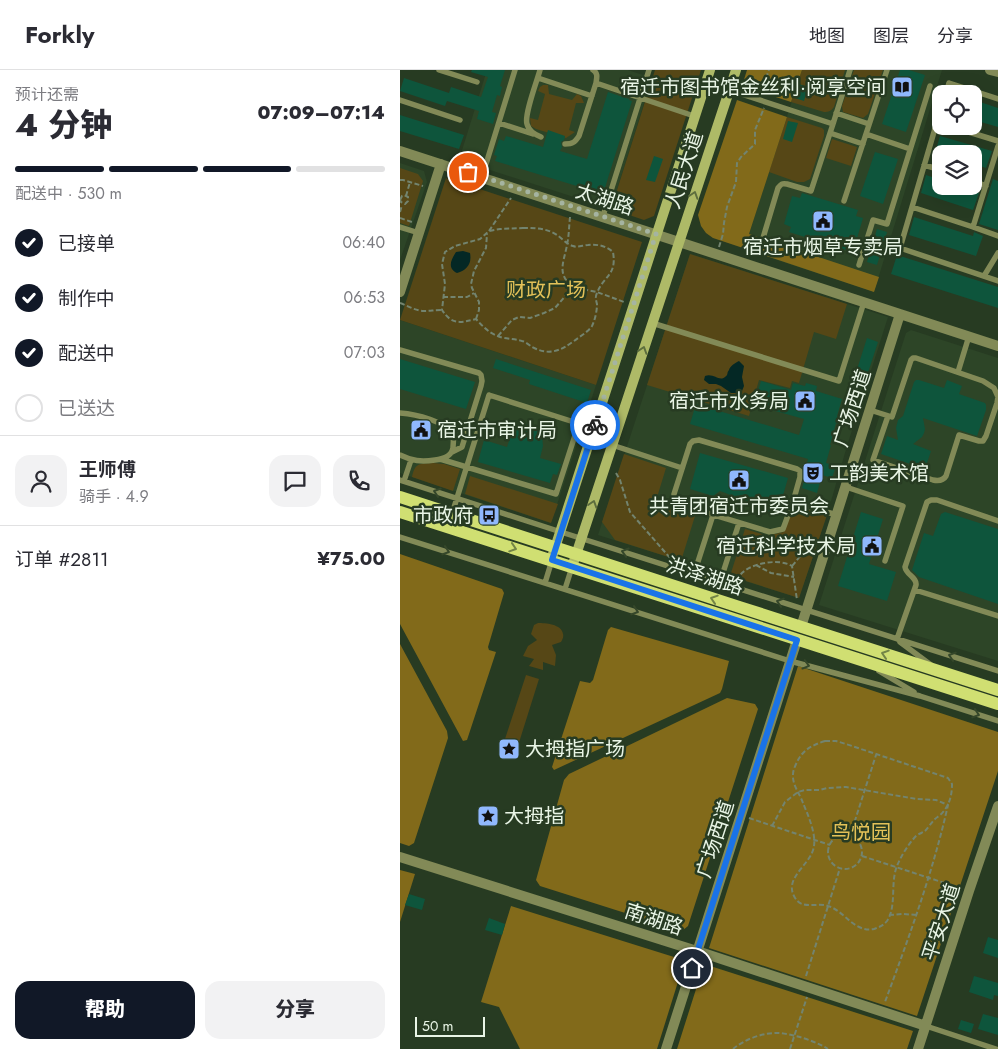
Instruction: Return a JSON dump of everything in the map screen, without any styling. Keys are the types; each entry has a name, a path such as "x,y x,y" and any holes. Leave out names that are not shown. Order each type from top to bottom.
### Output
{"main road":[{"name":"人民大道","path":"552,560 710,70"},
{"name":"人民大道","path":"572,567 736,70"},
{"name":"洪泽湖路","path":"400,498 577,554 799,634 862,660 998,704"},
{"name":"洪泽湖路","path":"400,512 572,567 998,690"}],"street":[{"name":"太湖路","path":"400,151 998,346"},
{"path":"400,292 441,164"},
{"name":"广场西道","path":"666,1049 799,634 802,609 825,552 900,314"},
{"name":"平安大道","path":"918,1049 998,806"},
{"name":"南湖路","path":"400,858 697,951 926,1026"}],"lane":[{"path":"439,70 477,82"},
{"path":"482,177 515,70"},
{"path":"498,123 538,136 527,126 526,117 540,70"},
{"path":"565,144 576,142 579,136 598,77 593,70"},
{"path":"603,216 649,70"},
{"path":"763,238 780,185 783,183 811,191 850,70"},
{"path":"844,201 887,70"},
{"path":"538,78 592,96"},
{"path":"596,83 694,116"},
{"path":"859,265 873,220 887,224 930,86"},
{"path":"729,90 833,124"},
{"path":"982,94 998,100"},
{"path":"400,100 460,120"},
{"path":"836,114 869,124"},
{"path":"830,134 863,144"},
{"path":"866,134 910,148"},
{"path":"935,135 900,248 998,281"},
{"path":"978,135 998,141"},
{"path":"973,227 998,146"},
{"path":"924,165 932,167"},
{"path":"982,185 986,186"},
{"path":"912,207 998,236"},
{"path":"400,227 420,229"},
{"path":"984,276 998,253"},
{"path":"652,323 839,381 864,302"},
{"path":"958,372 969,336"},
{"path":"400,351 479,373 482,381 462,447 447,457 427,461 410,460 400,455"},
{"path":"870,410 892,417 913,358 958,372 988,384 996,392 997,403 988,433 983,441 959,435 944,478 939,480 933,480 873,460 888,416"},
{"path":"452,514 489,395 615,435"},
{"path":"400,414 412,415 436,422 446,428 453,437 452,452"},
{"path":"440,459 556,494 579,423"},
{"path":"699,440 797,469 800,471 800,477 783,529 770,532 681,505 675,500 674,494 682,468 690,444 693,441 699,440"},
{"path":"612,445 682,468"},
{"path":"410,460 402,481 998,671"},
{"path":"846,487 903,506 885,561"},
{"path":"897,639 917,582 906,571 905,567 925,505 928,501 937,500 998,521"},
{"path":"793,502 837,515"},
{"path":"694,574 713,515"},
{"path":"720,582 739,523"},
{"path":"400,537 790,661 920,696 998,721"},
{"path":"545,583 552,560"},
{"path":"565,589 572,567"},
{"path":"915,590 998,616"},
{"path":"897,639 940,672"},
{"path":"862,660 920,696"},
{"path":"926,1026 996,1049"}],"path":[{"path":"716,254 723,234 727,206 736,182 738,163 741,157 755,144 755,130 766,102 766,78 770,70"},
{"path":"400,180 433,189"},
{"path":"400,212 403,204 408,201 406,196 410,182"},
{"path":"476,318 461,322 452,321 446,317 442,310 445,284 442,264 445,252 455,246 480,239 488,232 517,188"},
{"path":"403,204 400,199 402,196 406,196"},
{"path":"570,206 568,244 562,263 566,282 573,287 597,292 633,305"},
{"path":"400,218 420,229"},
{"path":"476,318 491,334 524,341 531,347 549,352 563,349 591,327 595,317 597,305 595,298 597,292 614,268 615,261 613,252 606,246 588,244 575,247 547,230 535,228 500,229 488,232"},
{"path":"476,318 479,302 471,284 474,271 486,248 488,232"},
{"path":"498,336 512,320 520,317 530,318 555,308 573,287"},
{"path":"443,297 467,297 474,293"},
{"path":"400,303 424,311 432,309 442,310"},
{"path":"616,473 630,512 679,569"},
{"path":"792,566 808,550 825,552"},
{"path":"733,587 740,574 756,565 763,563 787,563 792,566 802,609"},
{"path":"756,565 771,573 794,577"},
{"path":"882,1012 928,878 952,791 952,784 948,778 836,741 811,746 801,755 793,775 795,786 811,824 814,846 812,855 794,879 793,895 798,902 804,905 828,906 858,928 871,930 881,927 886,922 892,907 896,867 916,836 925,830 948,805"},
{"path":"850,836 876,754"},
{"path":"772,826 785,802 798,792 805,790 846,787 917,799 936,800 948,805"},
{"path":"741,816 830,845"},
{"path":"841,835 850,836 857,839 861,844 862,856 856,866 845,869 840,868 831,861 828,851 836,838 841,835"},
{"path":"862,856 969,891"},
{"path":"790,1049 840,868"},
{"path":"890,915 916,915"},
{"path":"733,1049 748,1040 764,1034 779,1033 814,1042 828,1049"}],"shaded area":[{"path":"487,70 628,70 652,78 611,209 459,160"},
{"path":"802,70 942,70 937,85 932,85 932,103 874,292 744,249"},
{"path":"400,163 424,171 427,182 400,260"},
{"path":"690,254 888,317 827,515 799,598 598,535"},
{"path":"400,320 596,385 551,523 400,473"},
{"path":"911,330 998,358 998,661 819,605 906,333"}],"green space":[{"path":"655,70 701,70 654,216 644,220 611,209"},
{"path":"747,70 802,70 791,102 742,86"},
{"path":"802,70 845,70 834,107 831,110 824,112 791,102"},
{"path":"854,70 883,70 868,114 863,118 843,112 842,106"},
{"path":"543,85 548,85 549,94 572,100 577,94 581,96 584,103 576,103 569,130 575,132 566,138 531,126 530,118 538,120 545,94 538,91"},
{"path":"737,100 787,117 749,234 879,277 874,292 713,238 701,226 698,215"},
{"path":"787,117 824,130 824,136 810,179 804,182 797,182 769,172"},
{"path":"832,139 857,147 851,166 826,158"},
{"path":"400,168 418,174 423,181 409,226 400,223"},
{"name":"财政广场","path":"446,178 642,242 596,385 400,320"},
{"name":"宿迁市水务局","path":"690,254 847,304 836,339 814,332 799,383 792,381 790,388 759,380 749,416 647,385"},
{"path":"624,454 666,468 655,504 695,516 681,561 615,540 602,522"},
{"path":"433,463 460,469 453,491 412,477 417,466"},
{"path":"470,476 558,504 551,523 465,494"},
{"path":"794,506 827,515 799,598 730,576 745,529 768,536 783,532"},
{"path":"400,554 502,589 504,593 488,647 489,650 496,652 467,740 463,741 400,624"},
{"path":"538,623 556,626 560,628 563,635 561,642 552,645 556,655 555,666 543,662 543,670 529,666 534,659 523,656 528,646 537,640 531,634 534,625"},
{"path":"611,627 729,661 722,689 720,693 554,770 552,767 580,681 590,683 593,680 608,630"},
{"path":"400,644 447,731 448,738 414,843 409,846 400,843"},
{"name":"鸟悦园","path":"798,666 998,732 998,771 917,1016 709,948"},
{"path":"526,675 539,679 516,752 508,746 505,749 502,748"},
{"path":"727,698 755,704 758,709 688,926 682,931 540,886 536,880 564,780 569,774"},
{"path":"400,870 415,874 400,922"},
{"path":"511,906 674,957 682,969 657,1049 520,1049 499,1007 481,1002"},
{"path":"704,964 913,1031 907,1049 677,1049"}],"water":[{"path":"456,252 470,253 469,263 464,270 457,273 452,269 451,261"},
{"path":"739,361 744,366 742,377 744,386 742,391 731,393 721,386 709,384 704,380 705,376 708,375 723,378 732,366"}],"building":[{"path":"472,70 505,70 500,86 502,87 500,96 497,95 492,112 496,113 493,124 477,119 479,111 447,101 445,106 400,91 404,78 449,93 451,87 481,97 488,77 471,72"},
{"path":"900,70 909,70 925,75 906,132 882,124"},
{"path":"799,84 808,87 804,101 795,98"},
{"path":"608,92 632,101 603,194 495,161 497,156 494,155 499,139 504,141 506,136 543,147 548,130 565,136 561,142 562,147 560,151 587,159"},
{"path":"982,103 998,108 998,127 982,122"},
{"path":"400,115 464,135 459,149 400,131"},
{"path":"788,121 798,123 792,142 783,139"},
{"path":"940,136 971,145 937,145"},
{"path":"982,148 992,151 986,168 982,167"},
{"path":"875,152 898,159 883,204 860,196"},
{"path":"654,156 663,159 655,182 646,180"},
{"path":"926,175 932,177 932,195 978,195 973,210 921,193"},
{"path":"993,179 998,181 998,230 979,224"},
{"name":"宿迁市烟草专卖局","path":"802,193 858,210 856,216 863,218 855,245 848,243 846,250 789,232 791,227 784,224 792,196 800,198"},
{"path":"914,217 973,236 974,232 983,236 976,256 909,235"},
{"path":"877,229 887,232 877,265 867,262"},
{"path":"897,255 998,287 998,308 891,274"},
{"path":"867,338 878,342 864,385 853,382"},
{"path":"400,359 475,382 466,409 400,389"},
{"path":"496,359 591,390 587,403 529,384 530,380 493,368"},
{"path":"916,380 944,388 947,380 962,386 959,394 986,405 977,436 923,418 924,433 913,444 931,451 925,469 881,454 887,436 898,440 896,428 898,420 903,416"},
{"path":"761,381 791,390 793,383 805,386 806,383 817,386 816,391 842,399 837,416 840,416 838,424 836,423 826,463 836,466 832,478 822,475 817,493 802,488 808,459 690,424 696,404 799,435 804,419 754,405"},
{"path":"519,425 535,426 542,436 543,446 540,458 561,464 557,475 553,474 550,483 478,462 484,440 507,447 511,435"},
{"path":"700,453 788,478 777,516 756,510 752,503 720,491 713,496 690,489"},
{"path":"861,512 883,519 869,564 896,572 887,601 838,586"},
{"path":"945,512 998,529 998,604 919,577 912,570 924,533 933,536 941,514"},
{"path":"409,894 425,899 422,910 405,905"},
{"path":"489,918 505,924 502,935 485,930"},
{"path":"988,937 998,940 998,958 983,953"},
{"path":"974,976 998,983 998,996 994,995 993,1000 969,992"},
{"path":"983,1014 998,1018 998,1035 978,1029"},
{"path":"961,1020 974,1024 971,1033 958,1029"}],"way so far":[{"path":"468,172 656,234 595,425"}],"place":[{"name":"宿迁市图书馆金丝利·阅享空间","path":"902,87"},
{"name":"宿迁市烟草专卖局","path":"823,221"},
{"name":"宿迁市水务局","path":"805,401"},
{"name":"宿迁市审计局","path":"421,430"},
{"name":"工韵美术馆","path":"813,473"},
{"name":"共青团宿迁市委员会","path":"739,480"},
{"name":"市政府","path":"489,515"},
{"name":"宿迁科学技术局","path":"872,546"},
{"name":"大拇指广场","path":"509,749"},
{"name":"大拇指","path":"488,816"}],"route":[{"path":"595,425 552,560 797,640 692,968"}]}
